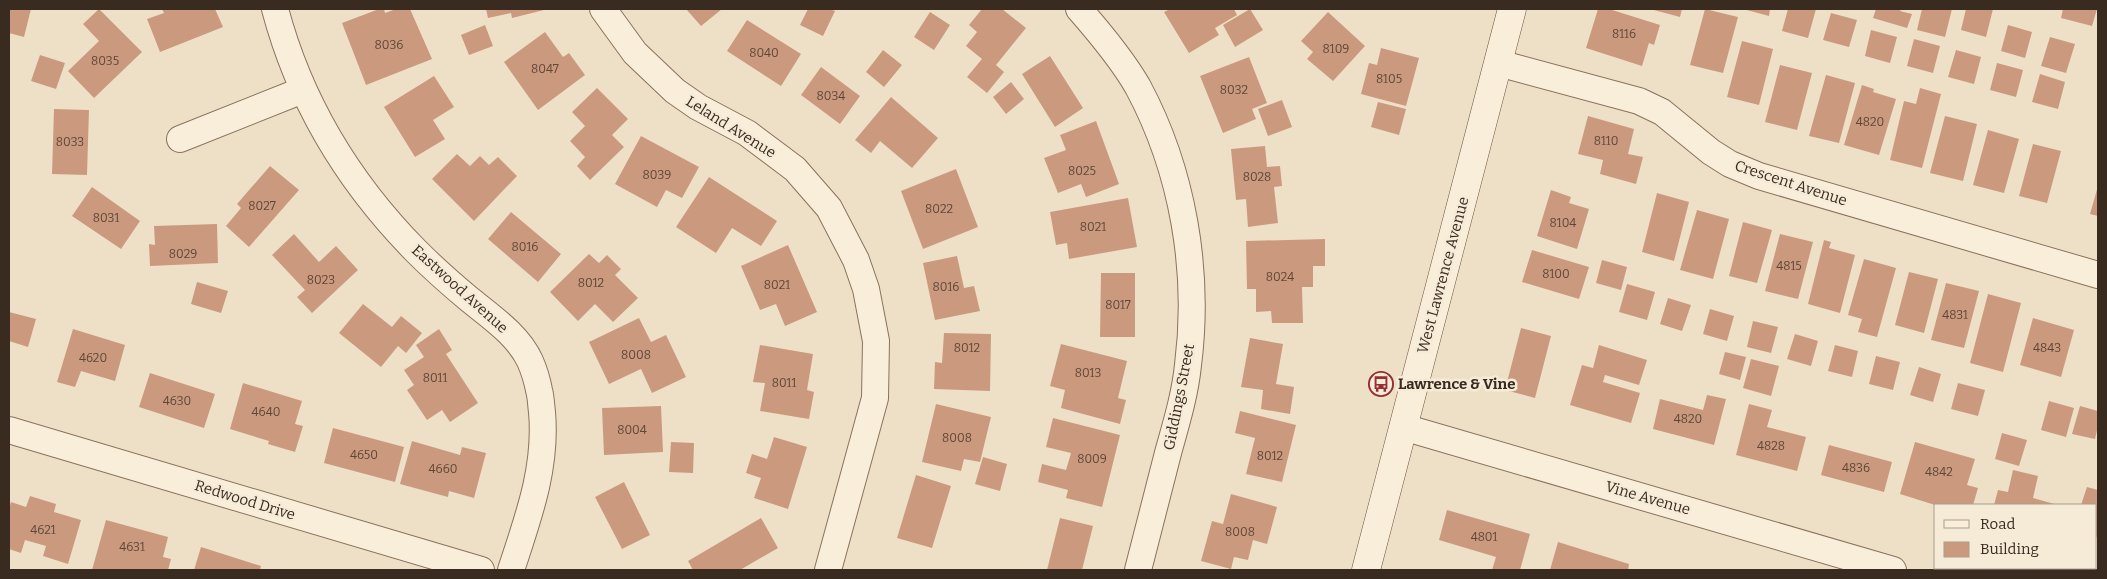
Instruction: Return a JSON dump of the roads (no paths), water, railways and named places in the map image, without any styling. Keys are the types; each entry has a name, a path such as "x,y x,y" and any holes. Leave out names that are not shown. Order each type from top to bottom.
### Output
{"main road":[{"name":"West Lawrence Avenue","path":"1366,570 1512,9"}],"street":[{"name":"Eastwood Avenue","path":"275,9 284,44 303,90 326,137 382,213 445,279 511,334 530,360 540,392 544,430 542,461 536,491 511,570"},
{"name":"Leland Avenue","path":"603,9 635,53 675,91 698,107 747,133 795,169 829,208 856,260 866,289 876,341 875,398 828,570"},
{"name":"Giddings Street","path":"1079,9 1138,87 1166,155 1177,189 1190,260 1192,299 1188,367 1179,413 1138,570"},
{"name":"Crescent Avenue","path":"1498,63 1639,101 1662,112 1730,164 1759,176 2098,274"},
{"path":"180,139 303,90"},
{"name":"Vine Avenue","path":"1404,427 1893,570"},
{"name":"Redwood Drive","path":"9,430 482,570"}],"place":[{"name":"Lawrence & Vine","path":"1381,384"}]}
